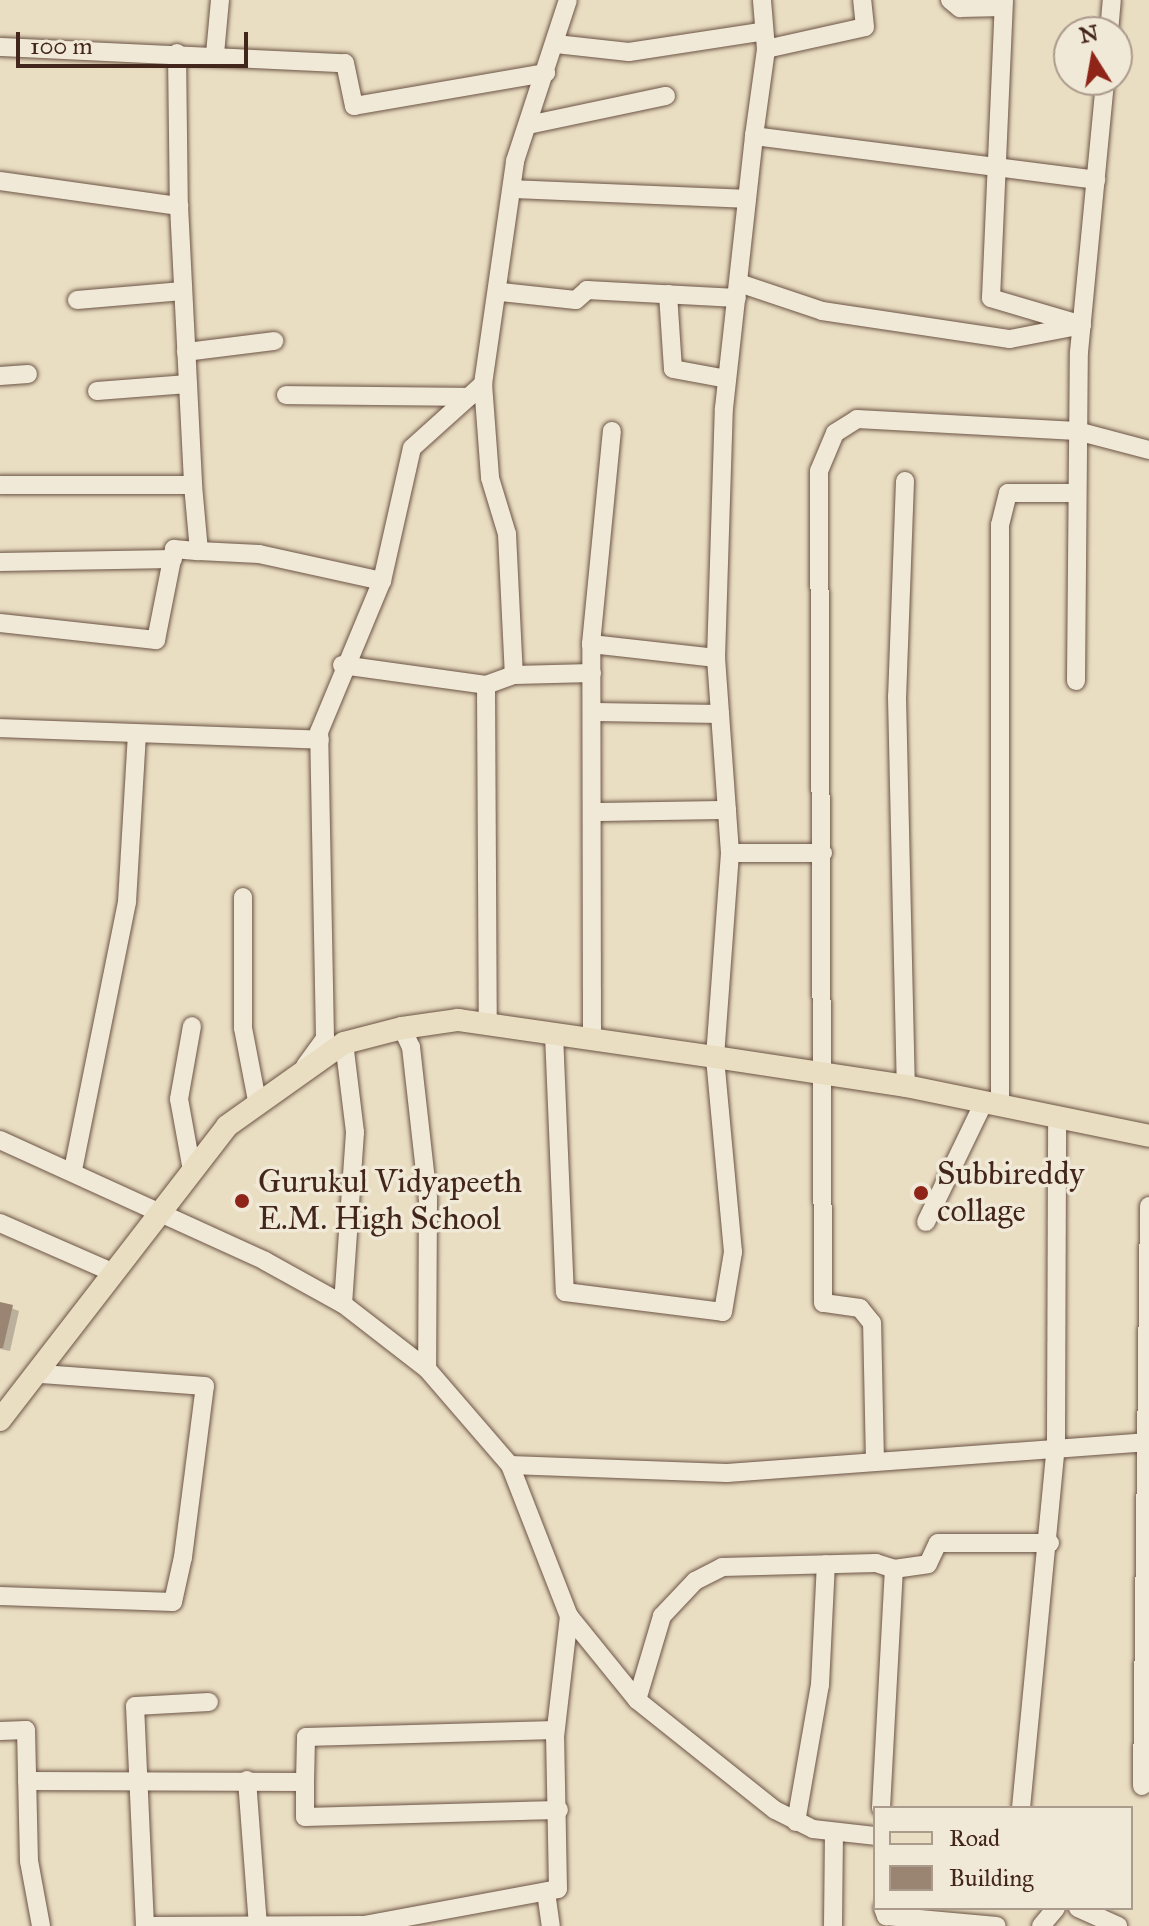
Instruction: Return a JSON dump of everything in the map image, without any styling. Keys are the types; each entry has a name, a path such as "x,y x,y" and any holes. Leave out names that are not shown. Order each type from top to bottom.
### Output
{"main road":[{"path":"0,1420 41,1374 191,1165 257,1101 305,1066 344,1043 402,1028 488,1025 715,1057 906,1086 1149,1136"}],"street":[{"path":"215,54 220,0"},
{"path":"514,675 507,534 490,478 483,384 501,292 512,189 528,125 568,0"},
{"path":"554,1034 565,1292 723,1312 733,1252 715,1057 730,853 716,658 727,379 763,40 762,0"},
{"path":"556,44 629,52 865,27 862,0"},
{"path":"950,0 960,8 1003,4 991,298 1082,325"},
{"path":"0,47 215,54 345,63 354,106 546,73"},
{"path":"177,53 179,206 199,551"},
{"path":"528,125 666,96"},
{"path":"1076,681 1077,431 1082,325 1104,96"},
{"path":"754,136 1096,180"},
{"path":"0,181 179,206"},
{"path":"512,189 747,199"},
{"path":"501,292 576,300 587,290 668,294 738,290 822,311 1010,339 1082,325"},
{"path":"77,300 183,291"},
{"path":"668,294 673,369 727,379"},
{"path":"186,352 274,341"},
{"path":"0,376 28,374"},
{"path":"97,391 188,384"},
{"path":"305,1066 325,1038 320,740 342,665 382,581 412,448 483,384"},
{"path":"286,395 469,397"},
{"path":"875,1462 872,1323 860,1308 823,1303 828,1074 819,471 835,433 857,419 1077,431 1149,450"},
{"path":"592,1040 595,712 591,644 612,431"},
{"path":"905,481 897,697 906,1086"},
{"path":"0,485 193,485"},
{"path":"926,1222 992,1104 1000,525 1008,493 1075,493"},
{"path":"0,623 156,640 174,549 259,554 382,581"},
{"path":"0,562 173,559"},
{"path":"591,644 716,658"},
{"path":"342,665 486,685 514,675 592,673"},
{"path":"486,685 488,1025"},
{"path":"595,712 720,714"},
{"path":"0,728 320,740"},
{"path":"73,1170 127,902 137,735"},
{"path":"594,812 727,810"},
{"path":"730,853 823,853"},
{"path":"243,897 243,1028 257,1101"},
{"path":"191,1165 179,1099 192,1026"},
{"path":"402,1028 411,1047 428,1198 427,1369"},
{"path":"343,1304 355,1132 344,1043"},
{"path":"1021,1806 1050,1543 1056,1444 1057,1117"},
{"path":"0,1140 160,1208 343,1304 427,1369 510,1465 569,1616 637,1700 796,1822 834,1833 873,1836"},
{"path":"1142,1786 1149,1206"},
{"path":"0,1223 114,1273"},
{"path":"0,1596 173,1602 183,1557 205,1386 41,1374"},
{"path":"510,1465 727,1473 1056,1444 1148,1442"},
{"path":"637,1700 662,1616 695,1581 722,1567 826,1564 894,1569 928,1564 938,1543 1050,1543"},
{"path":"796,1822 820,1685 826,1564"},
{"path":"881,1806 894,1569"},
{"path":"152,1926 364,1925 460,1917 558,1889 559,1810 555,1730 569,1616"},
{"path":"145,1926 135,1706 209,1702"},
{"path":"0,1731 26,1730 27,1781 41,1926"},
{"path":"555,1730 306,1737 305,1817 559,1810"},
{"path":"247,1780 258,1926"},
{"path":"27,1781 305,1782"},
{"path":"833,1926 834,1833"},
{"path":"546,1892 551,1926"},
{"path":"884,1910 886,1916 997,1926"},
{"path":"1041,1926 1054,1910"},
{"path":"1082,1910 1118,1926"}],"building":[{"path":"0,1302 13,1305 3,1348 0,1348"}],"place":[{"name":"Subbireddy collage","path":"921,1193"},
{"name":"Gurukul Vidyapeeth E.M. High School","path":"242,1201"}]}
